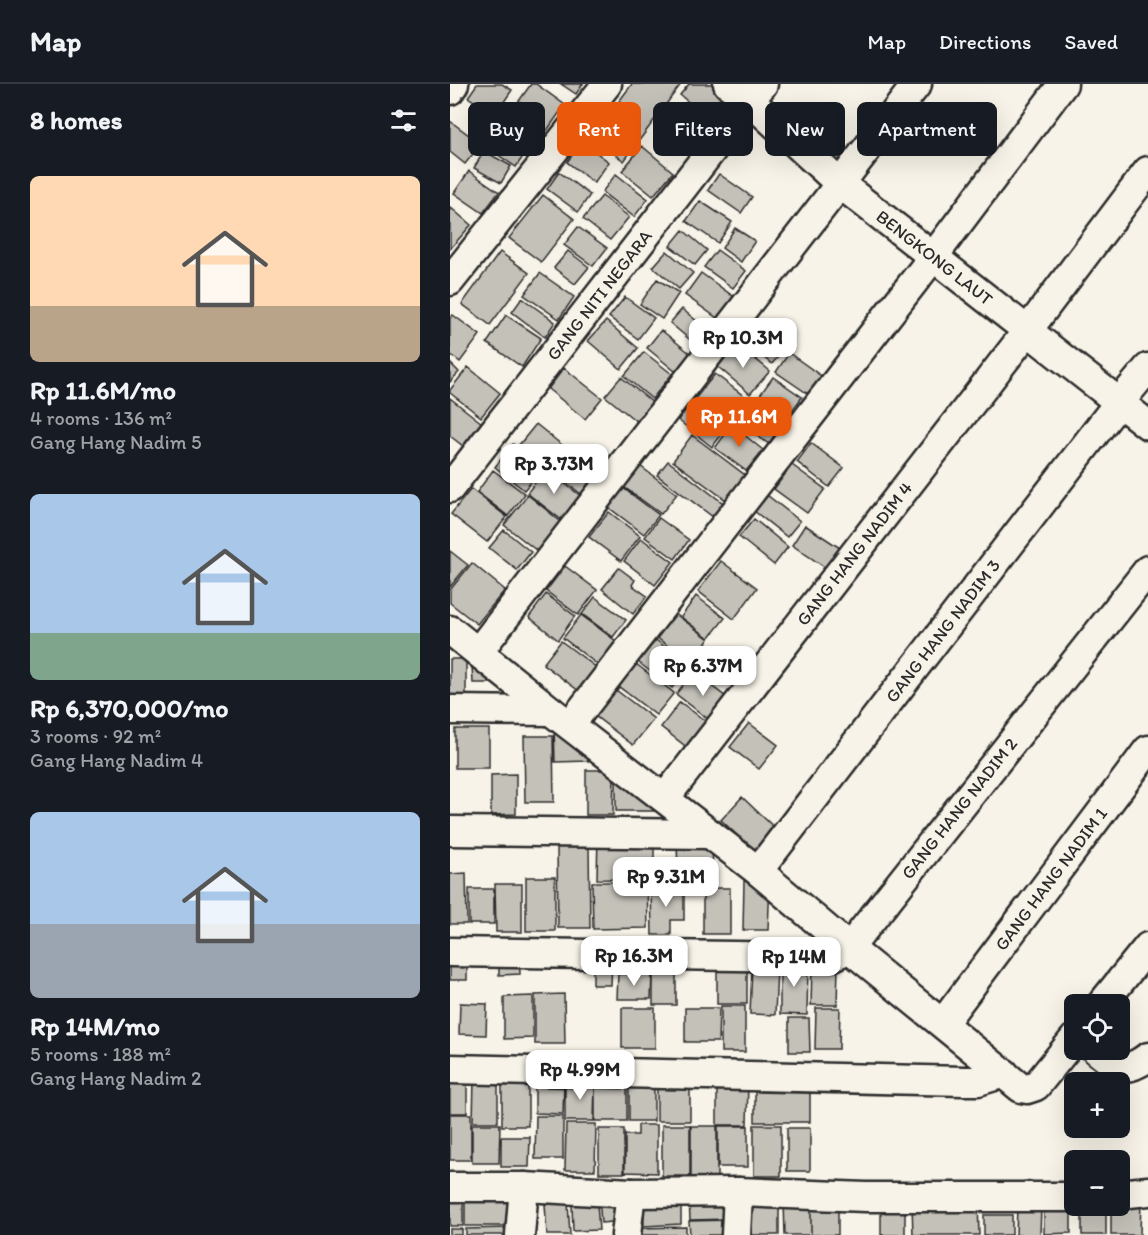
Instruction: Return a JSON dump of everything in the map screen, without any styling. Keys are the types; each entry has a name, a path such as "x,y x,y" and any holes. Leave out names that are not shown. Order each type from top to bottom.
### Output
{"street":[{"path":"450,90 454,84"},
{"path":"450,281 607,84"},
{"path":"478,652 917,84"},
{"path":"568,714 747,495 933,257 1062,84"},
{"name":"BENGKONG LAUT","path":"747,90 839,183 1148,425"},
{"name":"GANG NITI NEGARA","path":"450,488 747,90"},
{"name":"GANG HANG NADIM 4","path":"673,788 1028,330 1148,171"},
{"name":"GANG HANG NADIM 3","path":"763,864 1148,368"},
{"name":"GANG HANG NADIM 2","path":"854,941 1148,570"},
{"path":"450,630 673,788 710,834 763,864 854,941 949,1015 1015,1081"},
{"path":"450,710 568,714"},
{"name":"GANG HANG NADIM 1","path":"949,1015 1148,750"},
{"path":"450,831 710,834"},
{"path":"450,952 799,957 834,956 854,941"},
{"path":"1110,994 1148,947"},
{"path":"450,1069 1015,1081 1036,1086 1064,1051"},
{"path":"1109,1060 1124,1069 1148,1057"},
{"path":"450,1187 525,1187 631,1193 738,1192 866,1197 1064,1197"},
{"path":"520,1235 525,1187"},
{"path":"1130,1193 1148,1191"},
{"path":"735,1235 738,1192"},
{"path":"626,1235 631,1193"}],"building":[{"path":"477,84 502,84 512,90 504,102 476,102 468,97"},
{"path":"531,84 536,84 561,102 557,102 557,116 545,133 545,102 518,102"},
{"path":"561,84 583,84 576,94"},
{"path":"632,84 681,84 668,102 653,102 653,122 641,138 641,102 618,102"},
{"path":"689,84 718,84 733,96 728,102 688,102 680,95"},
{"path":"450,121 468,134 468,156 471,156 465,164 450,152"},
{"path":"641,147 673,172 653,196 622,171 634,156 641,156"},
{"path":"481,156 493,156 511,166 501,183 474,168"},
{"path":"500,156 523,156 516,167"},
{"path":"572,156 601,156 609,162 594,183 567,162"},
{"path":"617,156 628,156 624,161"},
{"path":"469,171 499,192 483,213 454,193"},
{"path":"559,172 590,195 578,212 547,189"},
{"path":"616,174 648,199 634,217 602,192"},
{"path":"719,174 752,197 741,213 708,190"},
{"path":"543,195 574,219 541,262 509,238"},
{"path":"602,196 629,217 610,240 583,219"},
{"path":"700,201 732,222 718,243 686,221"},
{"path":"450,207 471,225 450,249"},
{"path":"578,227 607,248 593,266 564,245"},
{"path":"735,228 755,241 741,262 722,248"},
{"path":"683,230 707,250 695,265 670,246"},
{"path":"717,250 746,271 733,288 704,267"},
{"path":"568,251 589,267 575,284 554,268"},
{"path":"667,251 693,273 679,289 653,267"},
{"path":"500,252 529,273 490,325 462,304"},
{"path":"540,273 574,297 559,319 524,295"},
{"path":"701,273 734,297 717,318 685,295"},
{"path":"657,279 679,293 662,319 640,304"},
{"path":"625,297 654,318 638,339 609,317"},
{"path":"522,298 555,322 545,337 512,312"},
{"path":"682,309 713,334 701,349 670,323"},
{"path":"453,315 480,335 460,362 450,354 450,318"},
{"path":"506,315 541,338 522,367 487,343"},
{"path":"606,321 638,348 621,369 588,341"},
{"path":"753,321 786,347 772,364 740,339"},
{"path":"661,330 691,354 676,372 647,348"},
{"path":"736,343 770,371 750,394 717,366"},
{"path":"644,352 672,374 652,399 624,376"},
{"path":"789,353 824,378 811,396 776,372"},
{"path":"450,363 459,372 450,382"},
{"path":"468,367 500,393 481,417 450,393"},
{"path":"564,368 602,398 585,419 548,389"},
{"path":"715,374 749,400 712,447 678,420"},
{"path":"621,377 657,406 641,425 605,396"},
{"path":"773,377 802,397 786,419 757,399"},
{"path":"450,398 482,423 463,446 450,436"},
{"path":"752,404 782,424 769,444 739,424"},
{"path":"536,424 562,445 545,466 519,445"},
{"path":"732,425 763,450 746,471 715,448"},
{"path":"692,435 749,478 730,503 673,461"},
{"path":"811,443 844,468 829,487 797,462"},
{"path":"513,444 543,468 524,490 495,467"},
{"path":"564,446 598,473 581,494 547,467"},
{"path":"668,461 727,506 717,520 657,475"},
{"path":"792,465 825,489 807,513 774,489"},
{"path":"640,466 677,494 661,514 624,487"},
{"path":"546,469 582,497 563,521 527,493"},
{"path":"493,470 525,494 508,516 477,492"},
{"path":"623,488 659,515 644,534 608,507"},
{"path":"471,489 507,517 487,542 451,514"},
{"path":"528,495 565,525 541,554 504,525"},
{"path":"767,495 800,521 787,537 754,511"},
{"path":"609,512 640,536 621,561 589,537"},
{"path":"659,518 689,540 675,559 645,537"},
{"path":"754,519 788,547 774,565 739,537"},
{"path":"805,525 840,548 826,568 792,545"},
{"path":"504,530 531,552 517,570 489,548"},
{"path":"641,538 673,562 655,585 624,561"},
{"path":"450,551 468,565 450,587"},
{"path":"721,561 757,588 734,619 698,591"},
{"path":"472,563 505,590 477,624 450,603 450,590"},
{"path":"565,566 597,590 578,615 546,591"},
{"path":"619,568 635,580 632,585 647,596 633,614 602,589"},
{"path":"546,594 575,616 558,640 529,617"},
{"path":"696,596 725,618 709,638 681,617"},
{"path":"595,597 626,620 613,637 582,614"},
{"path":"674,613 709,639 691,663 656,637"},
{"path":"581,615 616,641 598,665 563,638"},
{"path":"656,640 689,666 672,688 638,662"},
{"path":"561,641 597,668 579,691 543,664"},
{"path":"450,659 466,659 466,695 450,695"},
{"path":"636,664 674,693 656,715 618,686"},
{"path":"492,665 492,683 473,683 472,666"},
{"path":"693,672 730,700 712,722 676,694"},
{"path":"616,690 654,719 633,745 595,716"},
{"path":"680,702 712,726 693,752 661,727"},
{"path":"749,723 778,745 759,769 730,747"},
{"path":"554,726 588,740 588,761 555,762"},
{"path":"455,729 489,729 489,768 455,768"},
{"path":"524,736 553,736 554,802 525,802"},
{"path":"616,767 660,811 616,811"},
{"path":"586,770 614,770 613,815 586,815"},
{"path":"516,774 516,814 491,815 491,775"},
{"path":"742,797 779,832 757,854 721,820"},
{"path":"598,834 654,834 654,880 597,879"},
{"path":"677,838 712,838 713,883 678,883"},
{"path":"557,845 589,845 590,928 558,928"},
{"path":"466,873 467,924 450,924 450,874"},
{"path":"526,877 555,877 555,931 526,931"},
{"path":"744,881 770,882 768,930 743,930"},
{"path":"592,882 647,882 648,928 593,929"},
{"path":"495,884 522,884 522,932 496,932"},
{"path":"684,886 684,920 671,920 671,935 652,935 651,887"},
{"path":"703,888 730,888 730,934 703,934"},
{"path":"469,889 494,889 494,924 469,924"},
{"path":"450,954 467,954 467,980 450,980"},
{"path":"499,955 519,955 520,974 499,975"},
{"path":"593,958 612,958 611,985 593,985"},
{"path":"717,961 747,961 747,1004 717,1004"},
{"path":"780,962 808,962 807,1015 780,1014"},
{"path":"812,966 838,966 837,1005 811,1005"},
{"path":"676,967 676,1005 653,1005 653,968"},
{"path":"752,967 777,968 775,1015 750,1014"},
{"path":"618,974 652,974 651,999 617,999"},
{"path":"564,994 565,1044 535,1044 535,995"},
{"path":"533,996 533,1038 504,1039 504,997"},
{"path":"460,1003 487,1004 486,1035 459,1034"},
{"path":"721,1006 745,1006 745,1052 721,1052"},
{"path":"622,1008 655,1008 655,1048 622,1048"},
{"path":"685,1008 719,1008 718,1042 685,1042"},
{"path":"816,1008 840,1008 839,1049 815,1049"},
{"path":"789,1018 809,1018 810,1052 789,1052"},
{"path":"450,1076 467,1076 467,1113 450,1113"},
{"path":"474,1079 498,1079 498,1122 473,1122"},
{"path":"717,1079 748,1080 747,1125 717,1125"},
{"path":"502,1081 528,1081 528,1126 502,1126"},
{"path":"535,1081 564,1081 563,1114 535,1113"},
{"path":"565,1082 595,1082 594,1121 565,1121"},
{"path":"595,1082 627,1082 627,1121 595,1121"},
{"path":"629,1082 654,1082 654,1121 629,1121"},
{"path":"657,1084 690,1084 690,1121 657,1121"},
{"path":"755,1084 810,1084 810,1122 755,1122"},
{"path":"450,1114 471,1114 471,1160 450,1160"},
{"path":"536,1116 563,1116 563,1159 535,1159"},
{"path":"472,1124 500,1124 499,1163 472,1163"},
{"path":"566,1124 596,1124 595,1170 565,1170"},
{"path":"638,1125 657,1125 657,1173 625,1172 625,1135 638,1135"},
{"path":"662,1125 690,1125 690,1176 662,1176"},
{"path":"754,1125 781,1125 781,1176 754,1176"},
{"path":"691,1126 717,1126 717,1177 691,1177"},
{"path":"718,1126 748,1126 748,1167 718,1167"},
{"path":"787,1128 810,1128 810,1171 787,1171"},
{"path":"599,1129 624,1129 624,1173 599,1173"},
{"path":"501,1137 530,1137 529,1167 501,1167"},
{"path":"450,1194 463,1194 463,1226 450,1226"},
{"path":"465,1195 512,1195 512,1226 465,1226"},
{"path":"622,1195 624,1221 601,1223 599,1196"},
{"path":"729,1197 730,1219 690,1220 689,1198"},
{"path":"748,1197 779,1197 779,1235 749,1235"},
{"path":"681,1199 681,1224 644,1226 643,1200"},
{"path":"1141,1199 1140,1235 1111,1235 1111,1216 1130,1216 1130,1202"},
{"path":"811,1200 838,1200 838,1235 811,1235"},
{"path":"811,1200 811,1235 785,1235 784,1201"},
{"path":"978,1201 979,1235 913,1235 912,1204"},
{"path":"568,1203 570,1235 547,1235 545,1204"},
{"path":"597,1204 599,1230 573,1231 572,1205"},
{"path":"1044,1204 1064,1204 1064,1216 1071,1216 1071,1233 1044,1234"},
{"path":"881,1206 905,1206 905,1235 881,1235"},
{"path":"1017,1207 1041,1207 1040,1235 1016,1235"},
{"path":"984,1215 1012,1215 1012,1235 984,1235"},
{"path":"1082,1216 1106,1216 1106,1235 1082,1235"},
{"path":"730,1220 730,1235 690,1235 689,1221"},
{"path":"686,1227 686,1235 639,1235 639,1228"},
{"path":"507,1228 507,1235 466,1235 466,1229"},
{"path":"450,1229 462,1229 462,1235 450,1235"}]}
